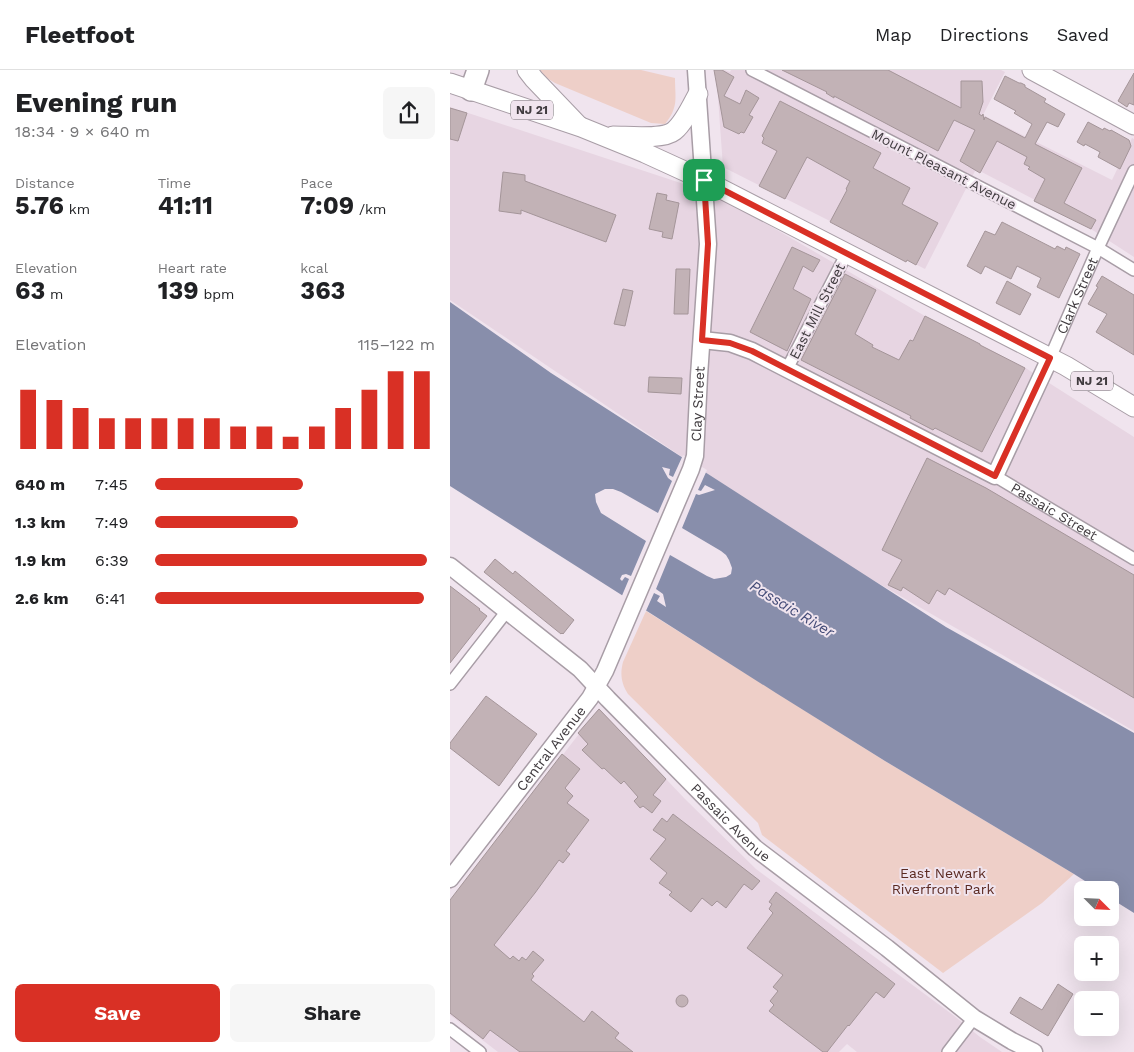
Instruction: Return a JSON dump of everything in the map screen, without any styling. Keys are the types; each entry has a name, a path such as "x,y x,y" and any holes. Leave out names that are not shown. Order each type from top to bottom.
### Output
{"main road":[{"path":"527,70 580,127"},
{"name":"Clay Street","path":"633,606 694,460 708,244 696,70"},
{"path":"1032,70 1134,125"},
{"name":"NJ 21","path":"450,82 474,80 704,180 1050,358 1134,406"},
{"path":"602,136 659,136 669,134 678,127 698,94"},
{"name":"Passaic Street","path":"702,340 737,345 752,351 995,476"},
{"name":"Clark Street","path":"995,476 1050,358"},
{"name":"Passaic Avenue","path":"450,566 570,660 755,848 887,948 974,1018 1034,1052"},
{"name":"Central Avenue","path":"450,879 590,698 633,606"}],"street":[{"name":"Mount Pleasant Avenue","path":"752,70 1098,248 1134,270"},
{"name":"Clark Street","path":"1050,358 1134,171"},
{"name":"East Mill Street","path":"787,369 847,253"},
{"name":"Passaic Street","path":"995,476 1134,559"},
{"path":"450,684 507,610"},
{"path":"948,1052 974,1018"},
{"path":"450,1029 480,1052"}],"shaded area":[{"path":"716,70 730,72 731,70 1001,70 1005,72 983,115 1112,180 1132,138 1134,139 1134,257 1094,231 976,169 925,269 723,167"},
{"path":"450,107 717,195 925,316 1024,367 1134,437 1134,731 864,575 694,465 450,300"},
{"path":"599,708 684,798 756,869 1002,1052 857,1052 847,1044 839,1052 498,1052 450,1015 450,901"}],"green space":[{"path":"540,70 641,70 675,78 676,97 674,107 665,124 651,123 555,83"},
{"name":"East Newark Riverfront Park","path":"646,611 885,761 1074,874 1042,903 943,973 762,835 758,823 628,694 622,678 623,662"}],"water":[{"name":"Passaic River","path":"450,302 551,373 946,627 1134,733 1134,913 1119,904 1119,881 1085,881 885,761 450,486"}],"pier":[{"path":"683,455 707,470 698,490 701,491 705,485 715,490 699,495 696,494 682,528 726,555 732,568 731,574 714,579 670,555 656,589 663,594 666,607 657,601 660,596 654,593 645,613 621,598 629,579 625,577 622,581 620,579 622,575 631,576 646,541 601,513 595,494 605,489 613,489 658,513 672,481 668,478 662,467 670,469 669,475 673,477"}],"building":[{"path":"714,70 722,70 734,77 724,96 740,104 746,90 759,98 749,115 753,117 744,133 741,132 739,134 724,127"},
{"path":"782,70 888,70 961,108 961,81 982,81 983,102 979,114 982,116 983,114 984,120 985,117 1025,138 1032,124 1014,113 1016,111 994,99 1005,76 1021,83 1046,99 1044,102 1065,114 1058,127 1047,122 1035,144 1082,168 1064,203 1096,220 1091,229 1034,201 1045,179 1028,169 1030,167 1024,164 1027,157 997,141 980,173 960,161 975,130 954,120 938,151"},
{"path":"1134,73 1134,105 1129,103 1127,107 1118,101"},
{"path":"780,101 881,153 873,168 910,188 902,204 938,223 916,265 907,260 906,262 830,222 850,181 807,157 785,199 759,186 777,151 762,143 764,138 762,136"},
{"path":"450,108 467,113 458,141 450,139"},
{"path":"1088,122 1103,130 1104,128 1111,130 1129,140 1131,146 1120,169 1098,157 1100,152 1077,142"},
{"path":"503,172 525,175 525,181 616,215 606,242 521,210 521,214 499,211"},
{"path":"657,193 667,195 666,200 679,203 672,239 662,237 663,232 649,229"},
{"path":"1002,222 1055,249 1057,246 1065,250 1066,247 1080,254 1059,298 1037,287 1041,278 1017,266 1011,279 985,266 981,274 967,266 985,231 995,235"},
{"path":"792,247 820,260 813,272 803,266 793,289 811,299 787,351 750,332"},
{"path":"676,269 690,269 688,314 674,314"},
{"path":"845,274 876,290 855,334 873,345 872,347 899,360 910,340 913,341 925,316 1025,368 982,452 935,428 933,430 910,418 911,416 801,360"},
{"path":"1102,276 1134,295 1134,355 1096,332 1107,314 1088,304"},
{"path":"1007,281 1031,294 1020,315 996,303"},
{"path":"623,289 633,291 625,326 614,324"},
{"path":"649,377 682,378 681,394 648,392"},
{"path":"927,458 986,488 1134,575 1134,698 949,588 945,595 937,590 929,604 903,587 901,591 888,585 902,560 882,550"},
{"path":"495,559 513,574 515,571 574,620 563,634 484,572"},
{"path":"450,586 487,616 450,663"},
{"path":"486,696 537,734 499,786 450,748 450,743"},
{"path":"599,709 666,779 653,795 661,801 652,813 643,806 640,808 634,801 638,797 624,781 621,784 582,750 588,744 578,733"},
{"path":"562,754 580,769 565,788 573,796 567,803 589,820 566,851 570,854 563,863 559,860 494,945 510,959 513,956 519,961 522,957 526,960 533,951 544,960 532,974 534,976 531,980 584,1022 592,1011 619,1033 615,1038 633,1052 520,1052 490,1030 483,1039 450,1013 450,900"},
{"path":"673,814 760,881 752,890 744,884 726,908 717,901 712,906 702,898 691,912 669,895 672,892 659,883 667,873 650,859 666,839 653,830 662,818 667,822"},
{"path":"776,892 895,984 884,998 876,992 827,1052 823,1052 769,1011 774,1005 770,1001 778,991 773,987 783,975 747,948 773,913 769,909 772,904 769,902"},
{"path":"1058,984 1073,994 1048,1036 1010,1013 1020,997 1042,1010"},
{"path":"680,995 684,995 688,1001 684,1007 680,1007 676,1003 676,999"}],"route":[{"path":"704,180 1050,358 995,476 752,351 730,343 702,340 708,264 708,225 704,180"}]}
